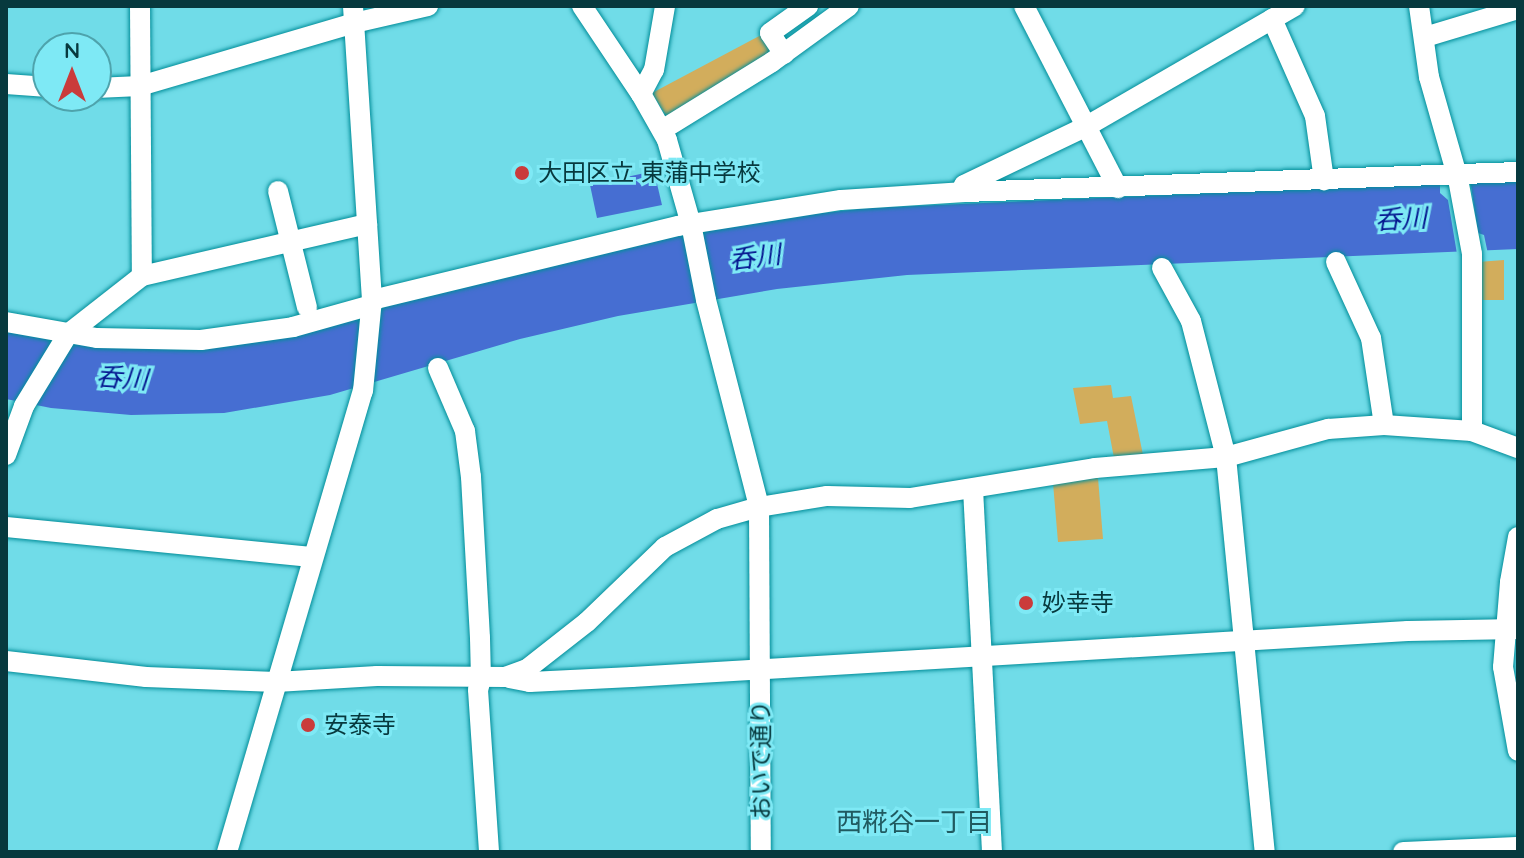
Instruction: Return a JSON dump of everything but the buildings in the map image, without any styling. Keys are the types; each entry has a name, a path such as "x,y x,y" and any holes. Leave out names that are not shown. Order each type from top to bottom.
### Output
{"street":[{"path":"140,6 142,276"},
{"path":"112,87 140,86 354,15 428,6"},
{"name":"おいで通り","path":"582,6 662,130 759,507 761,852"},
{"path":"641,94 654,70 665,6"},
{"path":"784,54 770,33 808,6"},
{"path":"662,130 784,54 849,6"},
{"path":"1024,6 1118,188"},
{"path":"965,192 964,185 1087,126 1295,6"},
{"path":"1419,6 1429,77 1458,176 1472,254 1472,431"},
{"path":"1425,37 1518,9"},
{"path":"227,852 363,388 372,304 354,15"},
{"path":"1272,19 1315,116 1324,180"},
{"path":"6,84 32,86"},
{"path":"6,322 58,332 164,341 240,336 293,327 372,304 687,227 841,200 965,192 1518,172"},
{"path":"278,191 307,307"},
{"path":"6,455 19,404 58,332 142,276 367,224"},
{"path":"1336,262 1371,338 1384,425"},
{"path":"1162,268 1191,321 1226,457 1265,852"},
{"path":"438,368 465,431 489,852"},
{"path":"6,661 146,677 276,682 377,676 505,677 527,669 587,622 665,547 717,519 759,507 827,496 910,498 1095,468 1226,457 1328,429 1384,425 1472,431 1518,448"},
{"path":"973,489 992,852"},
{"path":"6,527 312,557"},
{"path":"1518,537 1505,688 1518,751"},
{"path":"505,677 530,682 1512,629"},
{"path":"1403,852 1518,847"}],"shaded area":[{"path":"763,34 774,48 734,80 668,119 652,93"},
{"path":"1504,260 1504,300 1478,300 1478,262"},
{"path":"1111,385 1113,398 1131,396 1143,455 1114,458 1107,421 1080,424 1073,388"},
{"path":"1098,478 1103,539 1058,542 1053,483"}],"water":[{"path":"654,171 662,205 597,218 590,185"},
{"name":"呑川","path":"1518,180 1518,249 907,275 777,289 618,316 520,339 330,395 224,413 131,415 51,408 6,399 6,328 149,346 416,296 531,264 759,220 868,208"}],"pier":[{"path":"1470,179 1478,233 1484,235 1488,254 1457,254 1448,200 1440,193 1440,180"}],"place":[{"name":"大田区立 東蒲中学校","path":"522,173"},
{"name":"妙幸寺","path":"1026,603"},
{"name":"安泰寺","path":"308,725"}],"district":[{"name":"西糀谷一丁目","path":"914,822"}]}
